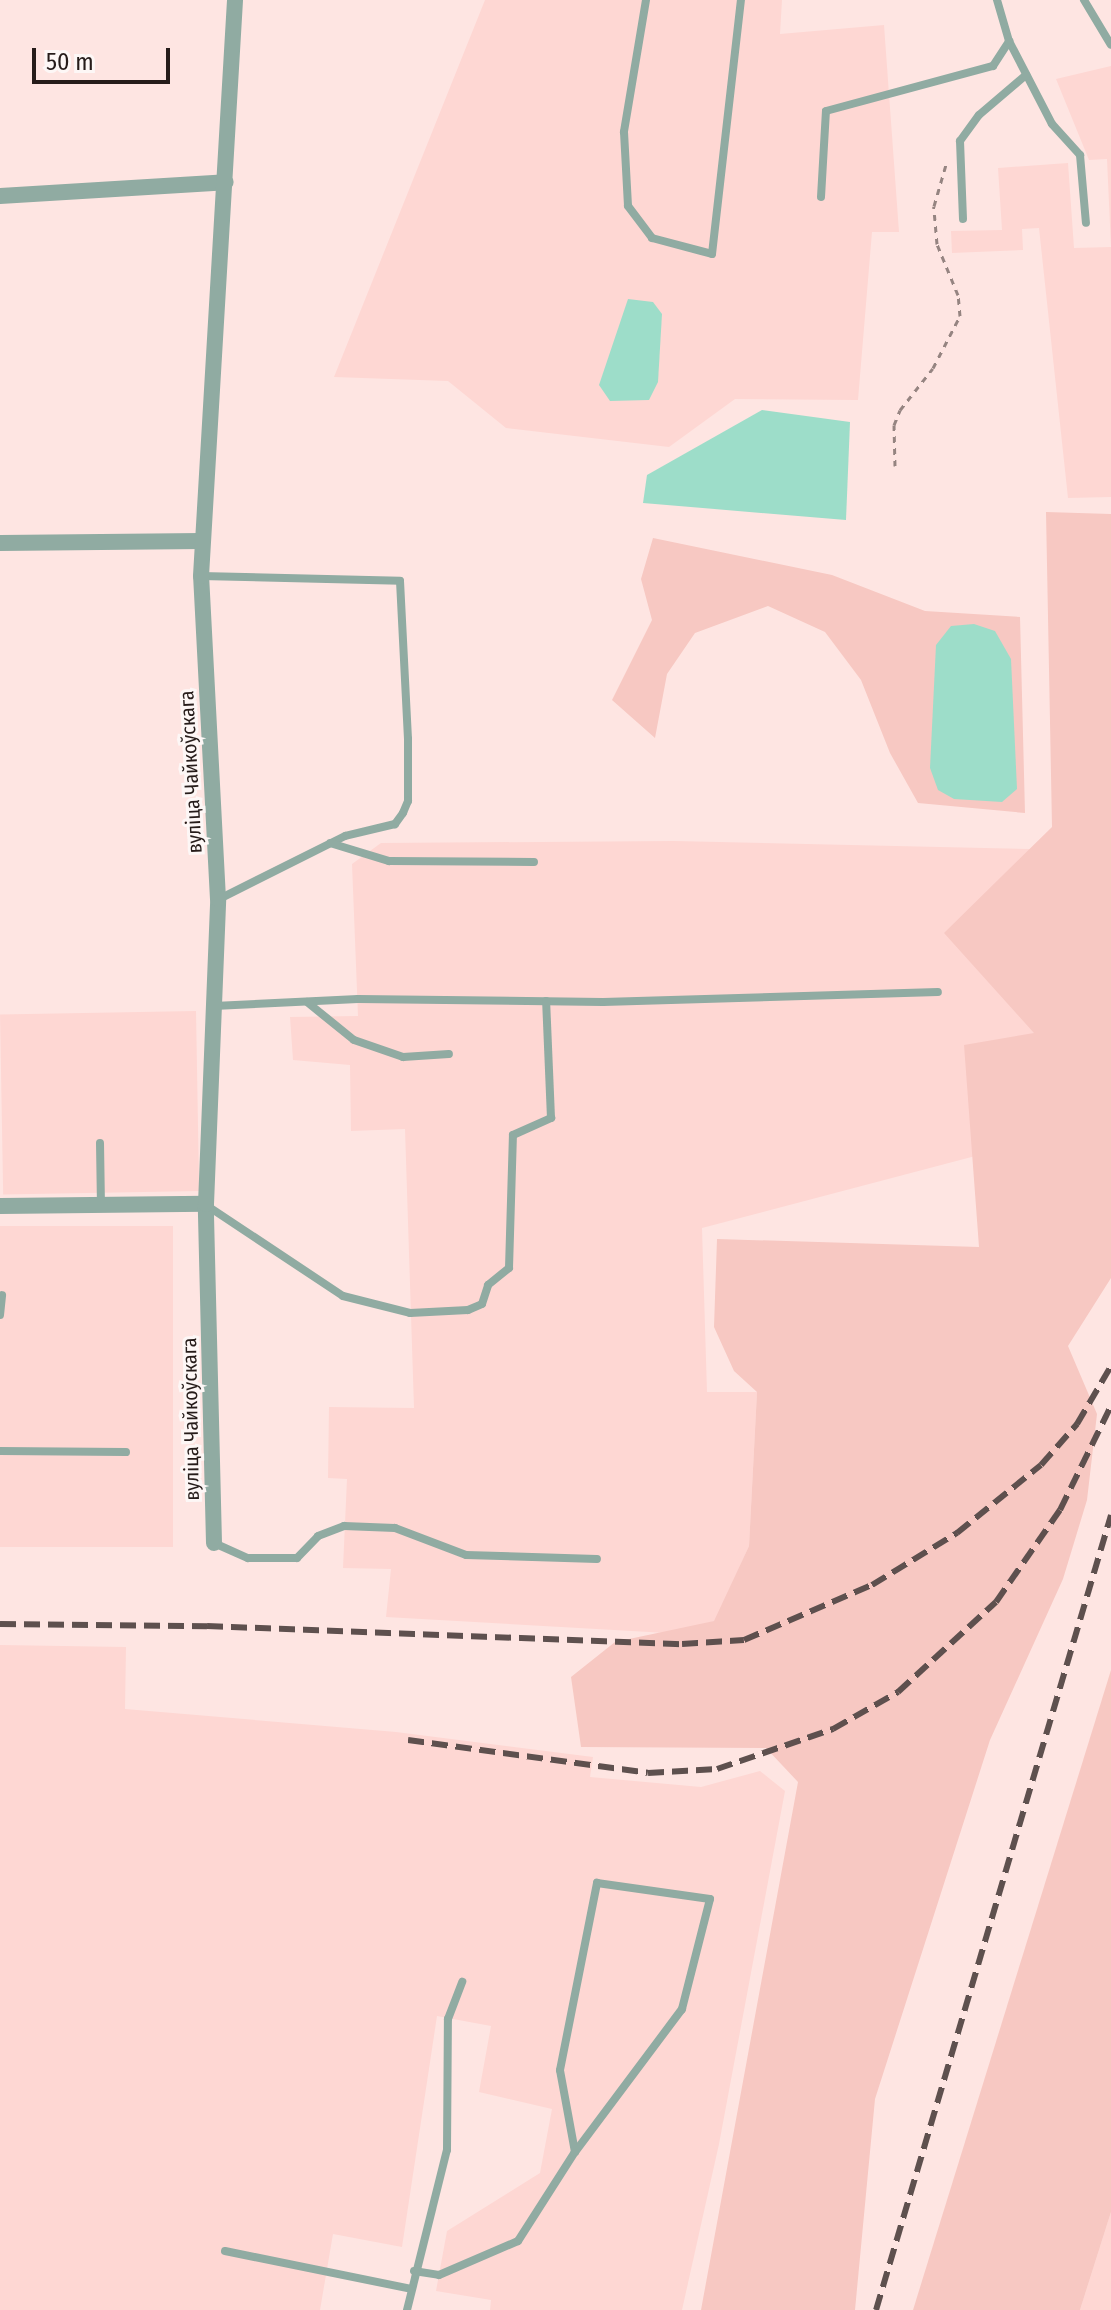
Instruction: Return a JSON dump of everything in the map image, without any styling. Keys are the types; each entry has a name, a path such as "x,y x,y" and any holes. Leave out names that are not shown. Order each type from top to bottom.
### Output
{"street":[{"name":"вуліца Чайкоўскага","path":"214,1543 206,1204 218,899 201,576 235,0"},
{"path":"0,196 226,182"},
{"path":"0,543 202,541"},
{"path":"0,1206 206,1204"}],"lane":[{"path":"646,0 624,132 628,206 652,238 712,254 741,0"},
{"path":"997,0 1009,41 1052,124 1080,155 1086,223"},
{"path":"1084,0 1111,45"},
{"path":"821,197 826,111 993,66 1009,41"},
{"path":"963,219 960,141 979,115 1026,75"},
{"path":"201,576 400,581 408,801 395,824 329,843 218,899"},
{"path":"329,843 389,861 534,862"},
{"path":"214,1006 938,992"},
{"path":"206,1204 343,1296 410,1313 468,1310 482,1304 488,1285 509,1268 513,1135 551,1118 546,1001"},
{"path":"307,1002 354,1040 403,1057 449,1054"},
{"path":"100,1143 101,1206"},
{"path":"0,1315 2,1295"},
{"path":"0,1451 126,1452"},
{"path":"214,1543 248,1558 297,1558 318,1536 344,1526 395,1528 466,1555 597,1559"},
{"path":"414,2271 439,2275 518,2241 575,2152 682,2009 710,1899 597,1883 560,2070 575,2152"},
{"path":"407,2310 414,2271 447,2150 448,2019 462,1982"},
{"path":"225,2251 411,2289"}],"path":[{"path":"895,466 894,425 900,410 933,368 960,316 958,295 937,244 934,206 943,168 960,141"}],"shaded area":[{"path":"485,0 782,0 780,34 884,25 899,232 872,232 858,400 735,399 669,447 506,428 448,381 334,377"},
{"path":"1111,66 1111,247 1107,159 1089,160 1056,79"},
{"path":"1068,163 1074,248 1111,247 1111,497 1068,498 1039,228 1022,229 1023,250 952,253 951,231 1002,230 998,168"},
{"path":"628,299 653,302 662,314 658,382 649,400 610,401 599,385"},
{"path":"762,410 850,422 846,520 643,503 647,475"},
{"path":"1046,512 1111,514 1111,1278 1068,1346 1097,1414 1087,1500 1063,1579 990,1740 875,2099 855,2310 701,2310 798,1782 766,1748 581,1747 571,1677 615,1642 714,1621 749,1546 757,1392 734,1371 714,1327 717,1239 979,1247 964,1045 1034,1033 944,933 1052,827"},
{"path":"653,538 832,575 925,611 1020,617 1025,813 918,803 890,753 861,680 825,632 768,606 695,633 667,674 655,738 612,700 652,620 641,579"},
{"path":"974,624 995,631 1011,659 1017,789 1002,802 954,799 938,790 930,768 936,645 951,626"},
{"path":"674,841 1030,849 1035,1033 1028,1142 702,1228 707,1392 757,1392 749,1546 715,1621 667,1633 386,1617 391,1569 343,1568 347,1479 328,1478 329,1407 414,1408 405,1129 351,1131 350,1065 293,1060 290,1017 358,1016 352,864 381,843"},
{"path":"196,1011 199,1191 3,1194 0,1014"},
{"path":"0,1226 173,1226 173,1547 0,1547"},
{"path":"0,1645 126,1647 125,1709 396,1732 593,1757 590,1777 701,1787 760,1771 785,1791 719,2144 682,2310 490,2310 491,2300 436,2291 447,2231 540,2173 552,2109 479,2092 491,2026 437,2016 402,2247 333,2234 320,2310 0,2310"},
{"path":"1111,1670 1111,2212 1080,2310 913,2310"},
{"path":"1111,2212 1111,2310 1080,2310"}],"railway":[{"path":"0,1624 207,1626 682,1644 744,1640 872,1585 957,1533 1041,1465 1077,1424 1111,1366"},
{"path":"408,1740 648,1773 717,1769 833,1729 898,1692 996,1602 1060,1510 1111,1406"},
{"path":"876,2310 1111,1515"}]}
